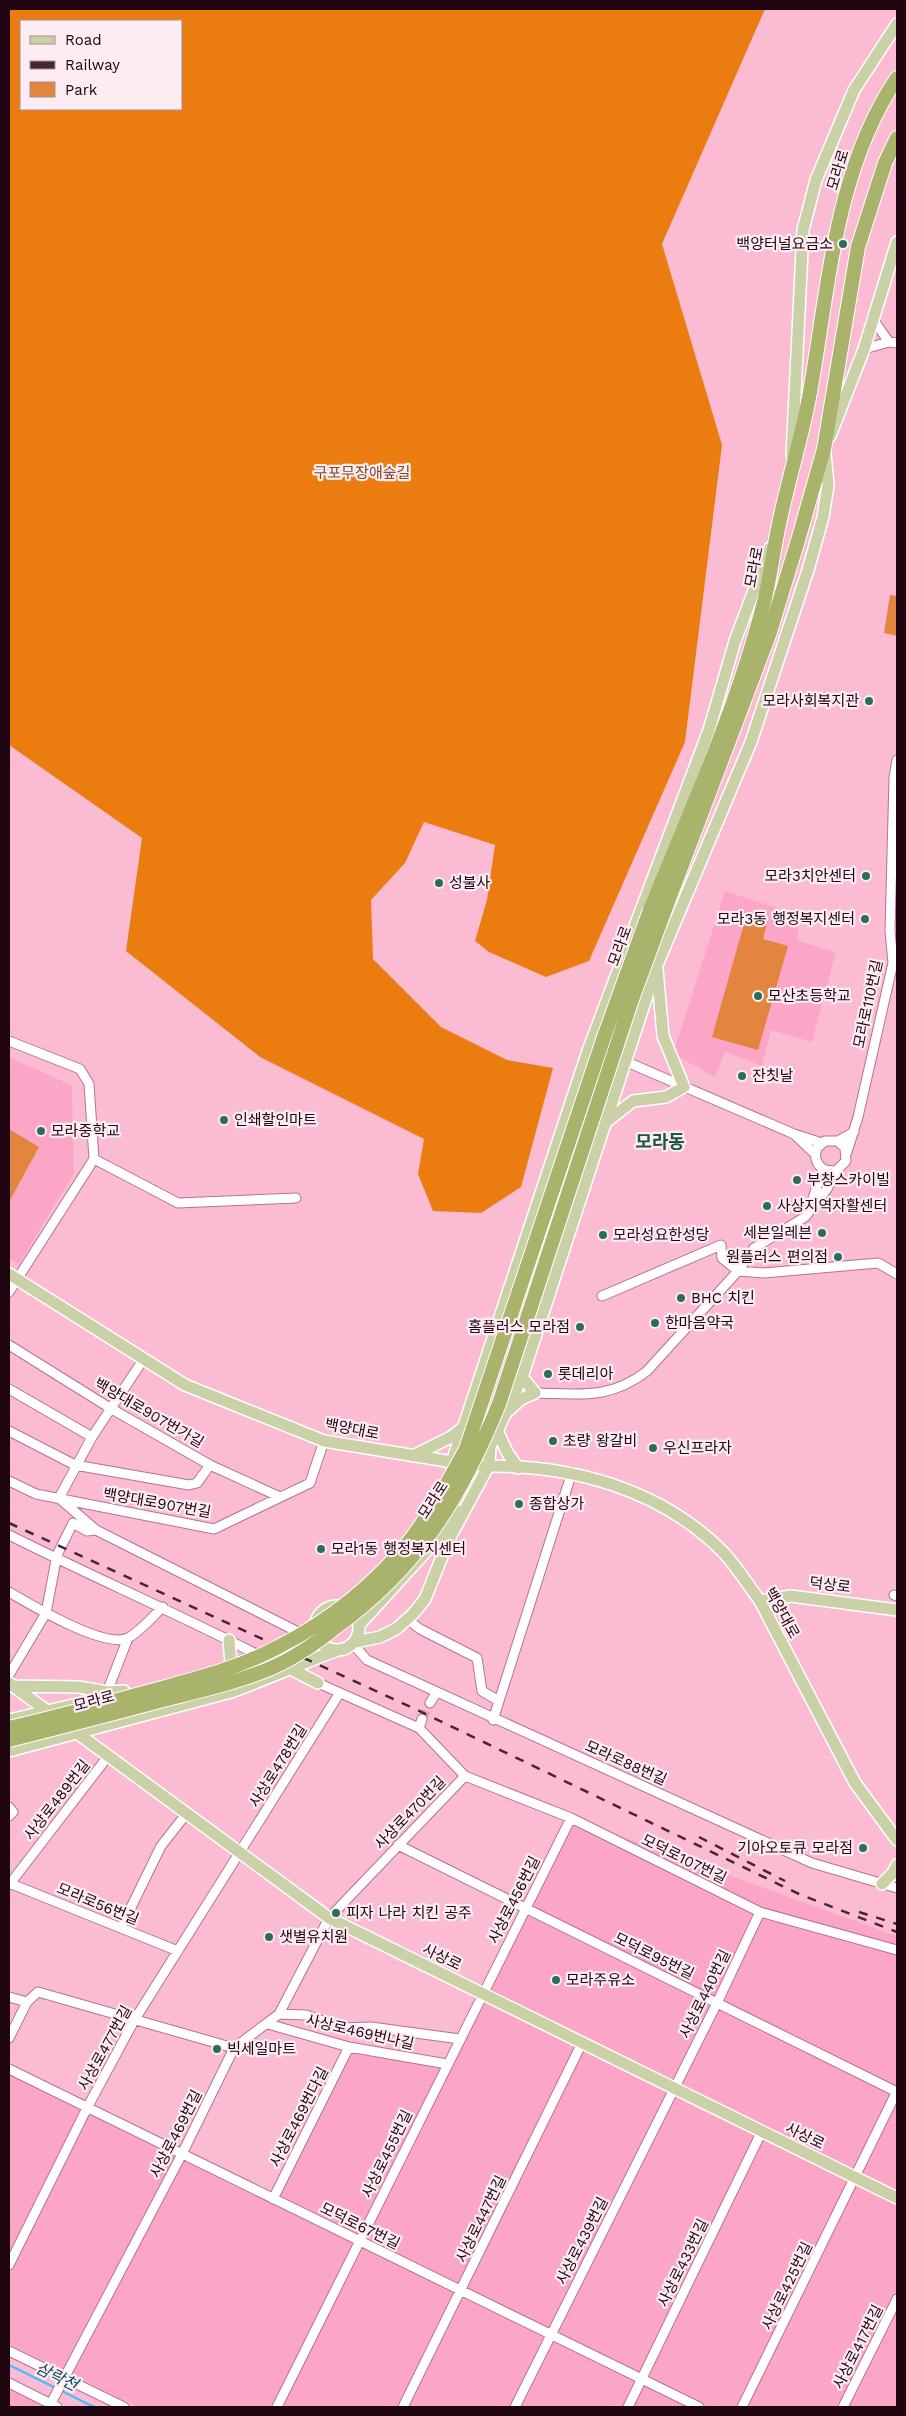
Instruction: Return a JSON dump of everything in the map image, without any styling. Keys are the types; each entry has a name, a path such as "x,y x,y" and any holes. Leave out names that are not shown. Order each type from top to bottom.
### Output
{"highway":[{"name":"모라로","path":"9,1740 202,1690 269,1669 316,1643 354,1615 418,1553 453,1500 478,1455 498,1404 631,1002 657,912 742,680 764,600 778,528 810,394 834,241 859,154 884,98 897,78"},
{"name":"모라로","path":"9,1728 201,1677 253,1659 280,1646 344,1605 375,1578 410,1540 443,1492 466,1449 604,1037 657,912 769,635 824,449 858,247 886,163 897,138"}],"main road":[{"path":"791,475 803,230 816,180 854,90 897,24"},
{"path":"824,449 864,349 897,242"},
{"name":"모라로","path":"354,1643 380,1637 396,1629 425,1599 449,1539 484,1466 497,1430 522,1377 657,964 751,742 808,570 823,517 828,485 824,449"},
{"name":"모라로","path":"338,1605 363,1588 399,1548 434,1497 453,1463 589,1048 709,730 735,641 778,528"},
{"path":"605,1123 633,1101 666,1097 684,1087 663,1036 657,964"},
{"name":"백양대로","path":"13,1276 142,1360 185,1385 324,1441 453,1463 572,1472 620,1486 655,1502 696,1528 724,1553 760,1601 855,1783 897,1840"},
{"path":"496,1332 510,1322 521,1320 535,1328 536,1333"},
{"path":"503,1416 521,1399 535,1394 522,1377"},
{"path":"413,1456 451,1437 465,1426"},
{"path":"497,1430 507,1452 518,1468"},
{"name":"모라로","path":"360,1624 439,1537 484,1466"},
{"name":"덕상로","path":"760,1601 791,1596 897,1610"},
{"path":"338,1605 352,1611 360,1624 360,1632 354,1643 347,1648 338,1650 326,1647 320,1643 315,1626 318,1615 324,1610 338,1605"},
{"name":"모라로","path":"9,1720 231,1664 258,1655 315,1626"},
{"path":"230,1640 231,1664"},
{"name":"모라로","path":"9,1752 231,1692 310,1659 338,1650"},
{"path":"310,1659 318,1683"},
{"path":"291,1668 318,1683"},
{"path":"10,1681 79,1687 107,1692 124,1691"},
{"name":"사상로","path":"10,1681 78,1734 329,1918 897,2198"},
{"path":"98,1747 102,1727"},
{"path":"882,1884 893,1873 897,1865"}],"street":[{"path":"864,349 893,342 872,318"},
{"name":"모라로110번길","path":"535,1394 593,1394 630,1384 647,1371 738,1271 754,1248 805,1218 827,1189 837,1170 845,1164 892,963 890,931 894,777 897,760"},
{"path":"9,1041 80,1069 89,1084 94,1159 13,1276 9,1292"},
{"path":"589,1048 625,1061 794,1134 822,1143"},
{"path":"815,1154 822,1143 830,1140 838,1141 854,1132"},
{"path":"794,1134 815,1154 818,1164 823,1169 837,1170"},
{"path":"838,1141 847,1152"},
{"path":"94,1159 178,1203 296,1198"},
{"path":"805,1218 818,1187 823,1169"},
{"path":"602,1296 721,1245 722,1258 738,1271 764,1272 878,1263 897,1274"},
{"name":"백양대로907번가길","path":"9,1345 110,1408 210,1465 280,1497"},
{"path":"142,1360 92,1437 59,1498 96,1530 300,1633"},
{"path":"9,1389 92,1437"},
{"path":"9,1431 76,1465 189,1485 197,1483 210,1465"},
{"name":"백양대로907번길","path":"9,1481 36,1494 214,1528 310,1483 324,1441"},
{"path":"493,1720 572,1472"},
{"path":"10,1681 46,1613 56,1559 73,1523 87,1531 96,1530"},
{"path":"9,1535 56,1559 163,1607 258,1655"},
{"path":"9,1592 46,1613 103,1639 128,1638"},
{"path":"107,1692 128,1638 163,1607"},
{"path":"407,1619 420,1629 477,1658 482,1691 499,1701"},
{"name":"모라로88번길","path":"354,1643 367,1660 493,1720 812,1863 897,1888"},
{"path":"318,1683 339,1694 419,1728 422,1718"},
{"path":"430,1703 436,1693"},
{"name":"사상로478번길","path":"240,1853 339,1694"},
{"name":"사상로470번길","path":"329,1918 465,1776 419,1728"},
{"name":"사상로489번길","path":"9,1884 109,1755"},
{"name":"모덕로107번길","path":"465,1776 571,1818 760,1912 897,1950"},
{"path":"121,1928 161,1846 186,1813"},
{"name":"사상로456번길","path":"482,1993 571,1818"},
{"name":"모덕로95번길","path":"398,1845 897,2092"},
{"name":"사상로477번길","path":"9,2265 87,2108 135,2019 240,1853"},
{"name":"모라로56번길","path":"9,1884 178,1951"},
{"name":"사상로440번길","path":"674,2088 760,1912"},
{"name":"사상로469번길","path":"52,2406 63,2381 182,2154 234,2048 279,2014 329,1918"},
{"path":"9,2038 27,2002 38,1992 234,2048"},
{"name":"사상로455번길","path":"277,2407 482,1993"},
{"path":"9,1997 27,2002"},
{"path":"279,2014 306,2016 341,2028 371,2027 460,2039"},
{"name":"사상로469번나길","path":"268,2024 349,2047 447,2064"},
{"name":"사상로447번길","path":"403,2407 582,2043"},
{"name":"사상로469번다길","path":"273,2199 349,2047"},
{"name":"모덕로67번길","path":"9,2070 699,2407"},
{"name":"사상로439번길","path":"515,2407 674,2088"},
{"name":"사상로425번길","path":"742,2407 897,2092"},
{"name":"사상로433번길","path":"628,2407 762,2131"},
{"name":"사상로417번길","path":"843,2407 897,2299"},
{"path":"9,2351 63,2381 124,2407"},
{"path":"9,2383 52,2406"}],"shaded area":[{"name":"모산초등학교","path":"725,891 798,915 798,941 836,952 812,1042 771,1030 762,1066 725,1052 715,1077 673,1054"},
{"name":"모라중학교","path":"9,1057 71,1085 72,1089 74,1173 19,1264 9,1258"},
{"path":"571,1818 897,1936 897,2407 138,2407 9,2344 9,2069 273,2198 349,2047 447,2064"},
{"path":"9,2388 48,2407 9,2407"}],"green space":[{"name":"구포무장애숲길","path":"9,9 765,9 662,244 722,445 685,742 589,961 546,977 489,952 475,941 487,900 495,845 424,822 405,863 371,900 373,959 441,1027 507,1060 553,1068 521,1187 481,1213 433,1211 418,1174 424,1139 260,1057 126,951 142,838 9,745"},
{"path":"890,595 897,596 897,636 884,633"},
{"path":"747,913 768,919 763,939 788,946 758,1050 712,1037"},
{"path":"9,1129 39,1147 9,1202"}],"waterway":[{"name":"삼락천","path":"9,2365 94,2407"}],"tunnel":[{"path":"422,1719 430,1703"}],"railway":[{"path":"9,1523 413,1708 799,1894 897,1932"},
{"path":"699,1837 785,1881"},
{"path":"859,1912 897,1924"}],"place":[{"name":"백양터널요금소","path":"843,244"},
{"name":"모라사회복지관","path":"869,701"},
{"name":"모라3치안센터","path":"866,876"},
{"name":"성불사","path":"439,883"},
{"name":"모라3동 행정복지센터","path":"865,919"},
{"name":"모산초등학교","path":"758,996"},
{"name":"잔칫날","path":"742,1076"},
{"name":"인쇄할인마트","path":"224,1120"},
{"name":"모라중학교","path":"41,1131"},
{"name":"부창스카이빌","path":"797,1180"},
{"name":"사상지역자활센터","path":"767,1206"},
{"name":"세븐일레븐","path":"822,1233"},
{"name":"모라성요한성당","path":"603,1235"},
{"name":"원플러스 편의점","path":"838,1257"},
{"name":"BHC 치킨","path":"681,1298"},
{"name":"한마음약국","path":"655,1323"},
{"name":"홈플러스 모라점","path":"580,1327"},
{"name":"롯데리아","path":"548,1374"},
{"name":"초량 왕갈비","path":"553,1441"},
{"name":"우신프라자","path":"653,1448"},
{"name":"종합상가","path":"519,1504"},
{"name":"모라1동 행정복지센터","path":"321,1549"},
{"name":"기아오토큐 모라점","path":"863,1848"},
{"name":"피자 나라 치킨 공주","path":"336,1913"},
{"name":"샛별유치원","path":"269,1937"},
{"name":"모라주유소","path":"556,1980"},
{"name":"빅세일마트","path":"217,2049"}],"district":[{"name":"모라동","path":"660,1142"}]}
